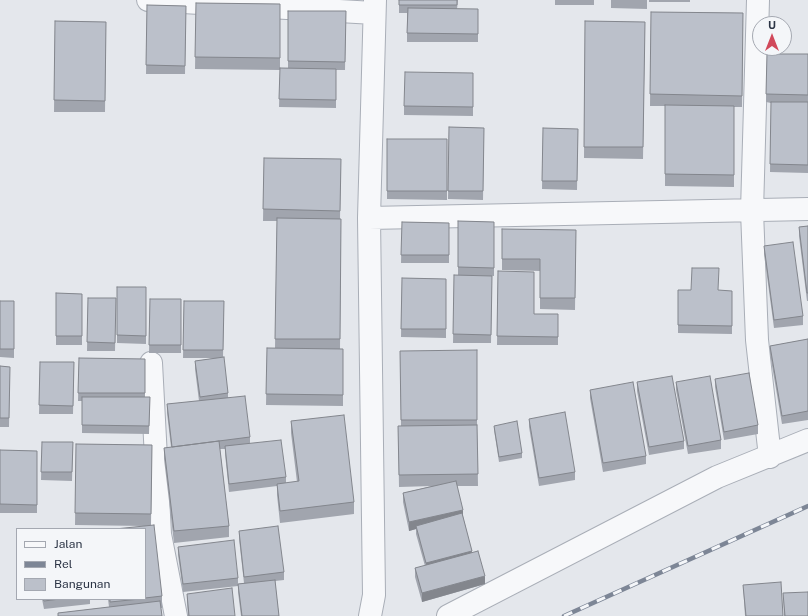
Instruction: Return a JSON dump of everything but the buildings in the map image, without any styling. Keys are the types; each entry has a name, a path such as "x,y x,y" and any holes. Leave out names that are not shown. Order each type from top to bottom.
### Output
{"street":[{"path":"148,0 374,6 369,218 374,595 370,616"},
{"path":"758,0 752,211 757,340 770,457"},
{"path":"369,218 808,209"},
{"path":"151,364 160,534 176,616"},
{"path":"448,616 717,477 770,457 808,440"}],"railway":[{"path":"564,616 808,506"}]}
